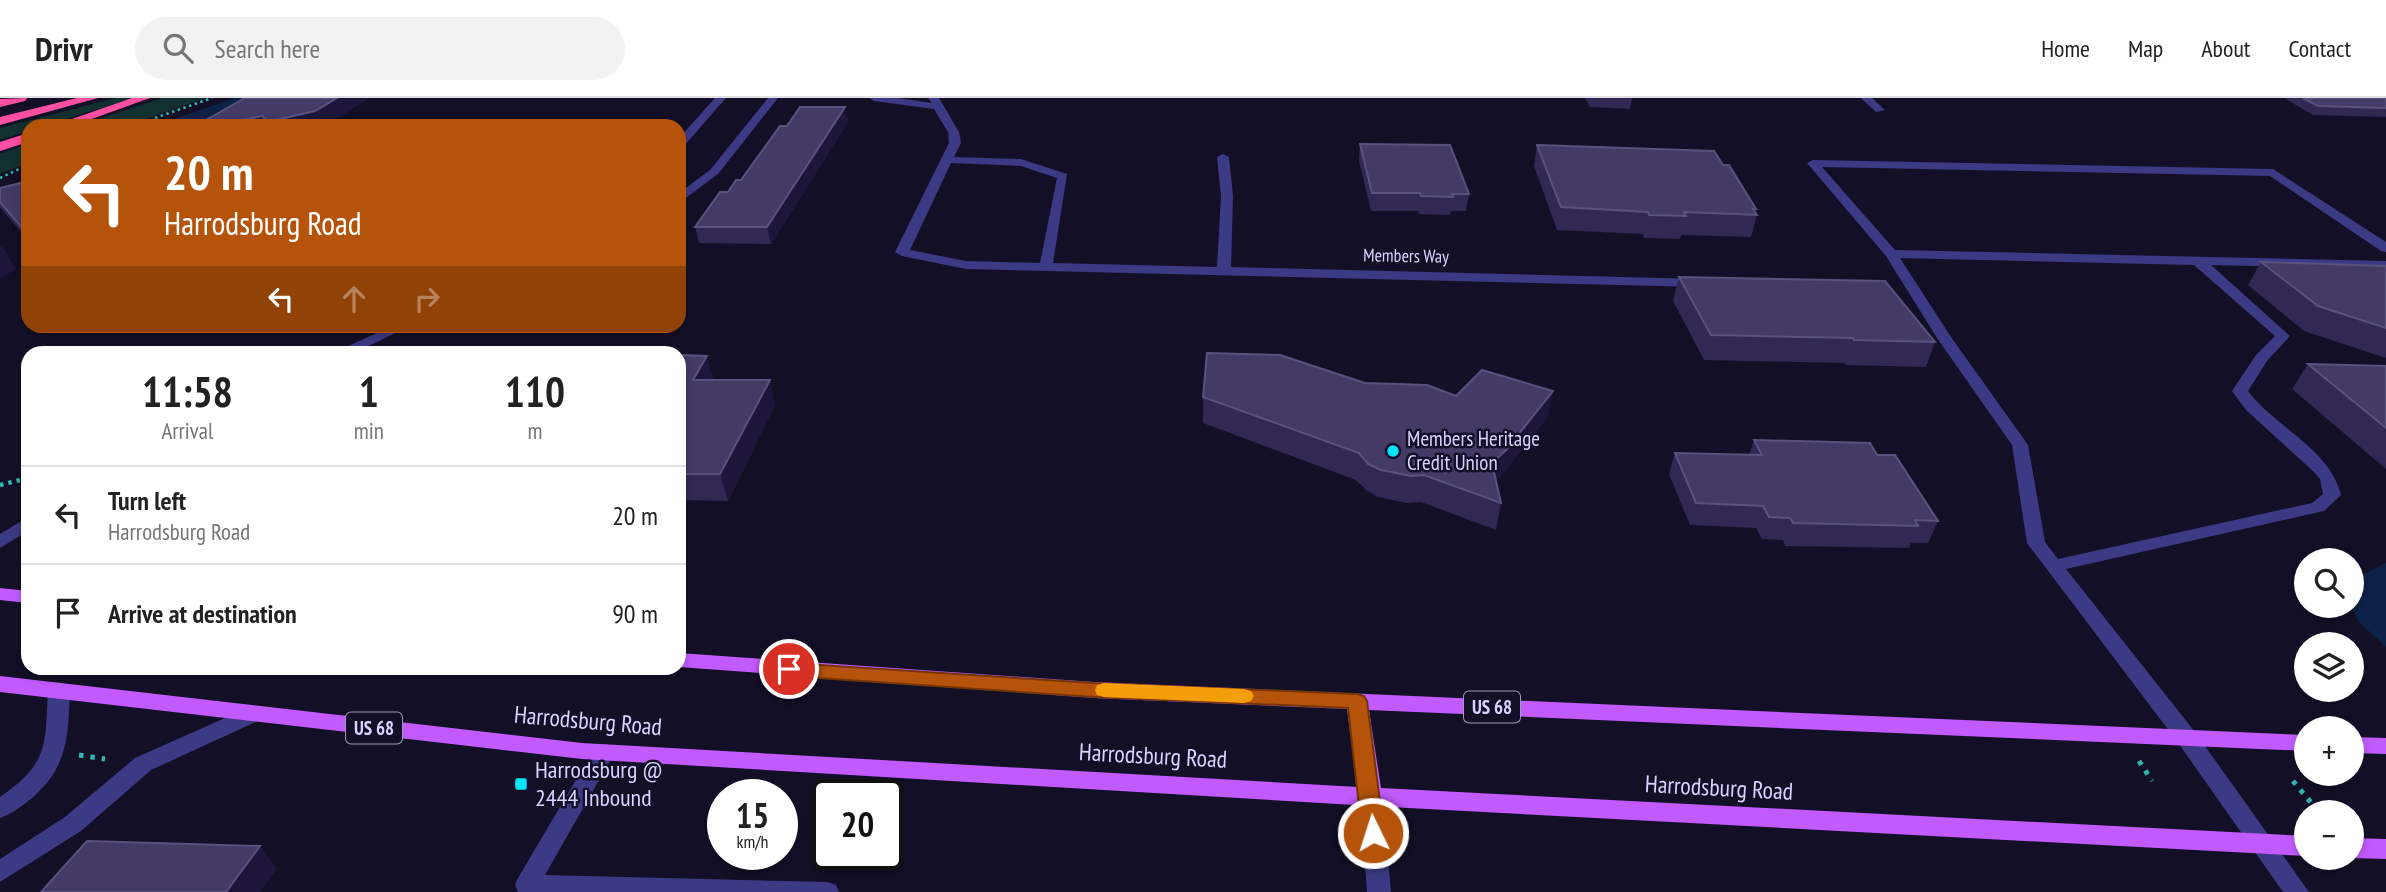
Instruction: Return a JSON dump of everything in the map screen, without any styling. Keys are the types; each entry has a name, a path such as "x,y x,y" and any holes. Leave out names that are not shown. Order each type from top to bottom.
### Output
{"highway":[{"path":"0,103 21,98"},
{"path":"0,121 92,98"},
{"path":"80,119 145,98"},
{"path":"0,147 21,140"}],"main road":[{"path":"0,594 21,596"},
{"name":"US 68","path":"686,661 1094,690 2294,742"},
{"name":"Harrodsburg Road","path":"0,684 604,752 1371,797 2294,846"},
{"path":"1357,701 1371,797"},
{"path":"2364,745 2386,746"},
{"path":"2364,848 2386,849"}],"street":[{"path":"686,137 721,98"},
{"path":"686,194 714,172 773,98"},
{"path":"874,98 936,103 955,133 955,143 947,160 1044,165 1063,176 1046,265"},
{"path":"1866,98 1880,110"},
{"path":"1223,157 1227,197 1224,271"},
{"name":"Members Way","path":"947,160 902,253 967,265 1714,284"},
{"path":"2297,892 2187,738 2035,543 2020,445 1904,287 1891,254 1813,163 2273,173 2386,248"},
{"path":"1891,254 2386,265"},
{"path":"2053,566 2318,507 2332,495 2328,478 2320,468 2252,407 2240,391 2261,358 2283,336 2197,261"},
{"path":"357,346 387,333"},
{"path":"0,542 21,528"},
{"path":"0,809 19,797 49,770 55,752 59,690"},
{"path":"0,872 73,824 143,764 253,714"},
{"path":"604,752 527,885 827,892"},
{"path":"1371,797 1379,892"}],"path":[{"path":"152,119 212,98"},
{"path":"0,178 21,169"},
{"path":"0,485 21,480"},
{"path":"2137,759 2152,781"},
{"path":"2292,781 2309,800"}],"green space":[{"path":"116,98 133,98 66,119 35,119"},
{"path":"162,98 206,98 146,119 98,119"},
{"path":"21,123 21,133 0,140 0,128"},
{"path":"21,146 21,166 0,174 0,154"}],"water":[{"path":"235,98 259,98 234,119 174,119"},
{"path":"2386,563 2386,647 2357,618 2364,618 2364,574"}],"building":[{"path":"245,98 337,98 315,111 281,119 265,119 262,116 249,119 208,119"},
{"path":"2303,98 2386,98 2386,108 2318,106"},
{"path":"800,107 845,107 767,227 695,227 720,192 728,192 736,180 741,180 780,126 787,126"},
{"path":"1360,144 1450,145 1469,194 1452,194 1453,197 1421,196 1420,193 1372,193"},
{"path":"1537,145 1714,151 1723,165 1729,165 1757,215 1684,212 1686,216 1649,215 1648,212 1561,207"},
{"path":"21,183 21,227 0,202 0,188"},
{"path":"2261,262 2386,266 2386,328 2318,306"},
{"path":"1679,277 1885,281 1935,342 1711,335"},
{"path":"1207,353 1280,355 1365,383 1427,385 1456,396 1482,370 1553,391 1506,450 1492,463 1501,503 1424,475 1411,476 1381,470 1368,464 1359,453 1203,397"},
{"path":"686,355 707,356 693,380 770,380 720,474 686,474"},
{"path":"2308,364 2386,366 2386,428"},
{"path":"1754,440 1870,443 1877,455 1895,455 1938,521 1915,520 1918,526 1793,523 1790,518 1769,517 1763,506 1696,503 1675,453 1762,455"},
{"path":"87,841 260,846 226,892 41,892"}],"slow traffic":[{"path":"1104,690 1244,696"}],"place":[{"name":"Members Heritage Credit Union","path":"1393,451"},
{"name":"Harrodsburg @ 2444 Inbound","path":"521,784"}],"route":[{"path":"789,669 1094,690 1357,701 1371,797 1373,833"}]}
